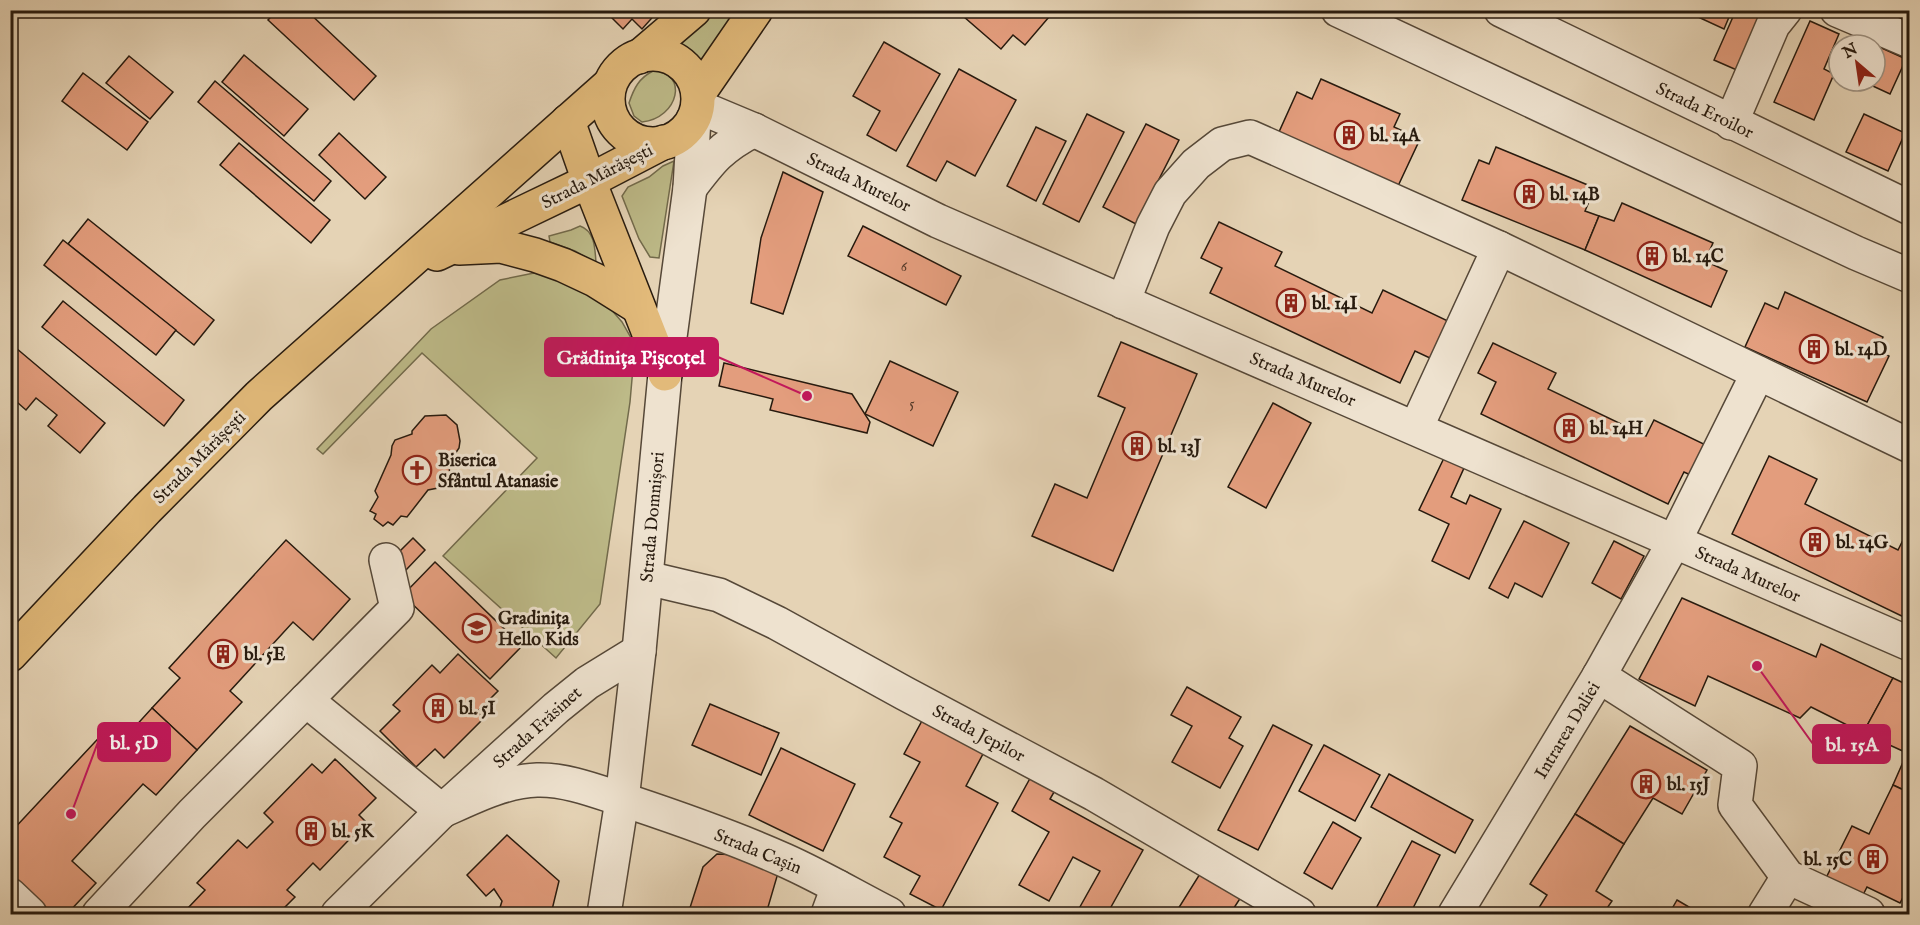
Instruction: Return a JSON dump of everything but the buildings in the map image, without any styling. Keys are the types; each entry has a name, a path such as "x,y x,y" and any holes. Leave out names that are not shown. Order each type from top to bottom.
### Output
{"main road":[{"path":"694,10 639,57 622,68 610,84 608,93 613,122 619,130 635,141 655,144 676,136 698,106 756,10"},
{"path":"639,57 666,56 678,61 696,80 698,106"},
{"name":"Strada Mărășești","path":"10,655 147,509 260,396 610,84"},
{"path":"568,121 589,181 665,374"},
{"name":"Strada Mărășești","path":"400,272 589,181 664,142"},
{"path":"448,248 501,246 535,255 595,280 638,307"}],"street":[{"path":"1338,10 1845,248 1910,276"},
{"name":"Strada Eroilor","path":"1501,10 1910,208"},
{"path":"1731,123 1773,25 1785,10"},
{"path":"1838,10 1910,41"},
{"name":"Strada Murelor","path":"698,106 754,130 938,221 1910,644"},
{"name":"Strada Domnișori","path":"604,915 622,800 647,578 665,374 690,188 698,106"},
{"path":"690,188 714,156 735,140 754,130"},
{"path":"1123,302 1153,226 1170,193 1196,164 1222,144 1250,137 1499,248 1910,446"},
{"path":"1416,428 1499,248"},
{"name":"Intrarea Daliei","path":"1455,915 1599,676 1674,542 1758,373"},
{"path":"99,915 192,814 397,608 386,560"},
{"name":"Strada Jepilor","path":"647,578 719,595 777,623 1094,794 1299,915"},
{"name":"Strada Frăsinet","path":"338,915 442,811 556,708 587,682 639,651"},
{"path":"1599,676 1740,766 1735,805 1788,877 1868,915"},
{"path":"306,700 442,811"},
{"name":"Strada Frăsinet","path":"442,811 489,790 537,780 571,784 622,800"},
{"name":"Strada Cașin","path":"622,800 781,858 833,901 889,915"},
{"path":"1765,915 1788,877"},
{"path":"10,895 30,915"}],"shaded area":[{"path":"710,11 744,11 702,66 683,50 665,47"},
{"path":"653,71 664,73 672,79 675,95 664,112 655,119 642,122 634,116 629,103 638,84"},
{"path":"674,161 659,258 650,257 639,239 622,196 628,187"},
{"path":"580,226 585,228 591,236 596,263 575,251 550,242 549,236"},
{"path":"534,273 569,280 603,300 622,322 635,345 630,402 600,604 556,658 443,556 537,458 422,353 323,454 317,449 431,329 500,280"}],"place":[{"name":"bl. 14A","path":"1349,135"},
{"name":"bl. 14B","path":"1529,194"},
{"name":"bl. 14C","path":"1652,256"},
{"name":"bl. 14I","path":"1291,303"},
{"name":"bl. 14D","path":"1814,349"},
{"name":"Grădinița Pișcoțel","path":"807,396"},
{"name":"bl. 14H","path":"1569,428"},
{"name":"bl. 13J","path":"1137,446"},
{"name":"Biserica Sfântul Atanasie","path":"417,470"},
{"name":"bl. 14G","path":"1815,542"},
{"name":"Gradinița Hello Kids","path":"477,628"},
{"name":"bl. 5E","path":"223,654"},
{"name":"bl. 15A","path":"1757,666"},
{"name":"bl. 5I","path":"438,708"},
{"name":"bl. 15J","path":"1646,784"},
{"name":"bl. 5D","path":"71,814"},
{"name":"bl. 5K","path":"311,831"},
{"name":"bl. 15C","path":"1873,859"}]}
